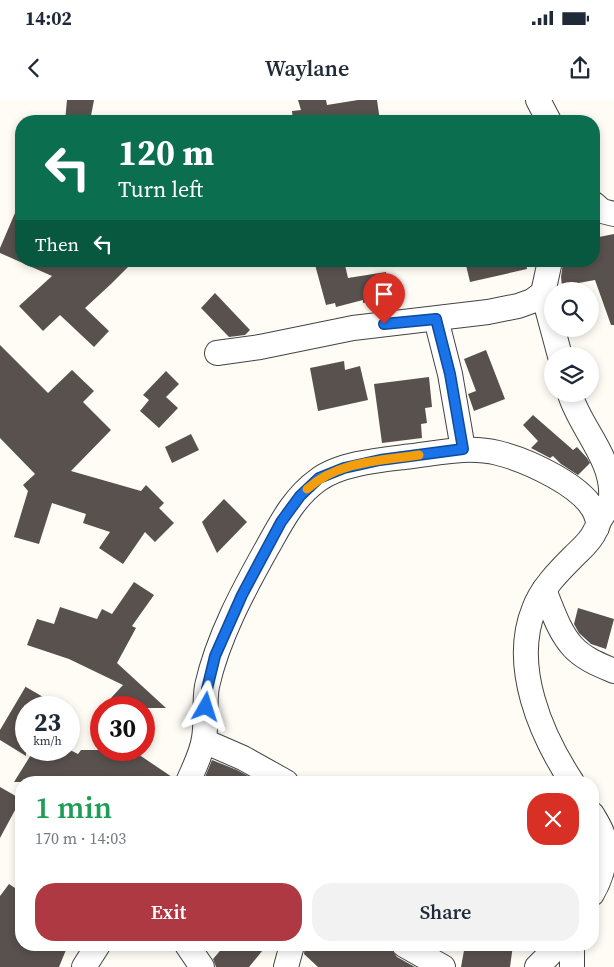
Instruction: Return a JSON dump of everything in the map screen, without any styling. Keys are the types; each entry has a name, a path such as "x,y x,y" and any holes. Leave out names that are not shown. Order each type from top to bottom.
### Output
{"street":[{"path":"538,100 546,115"},
{"path":"549,267 543,293 558,347"},
{"path":"217,353 260,347 353,328 436,319 518,306 532,301 543,293"},
{"path":"436,319 450,374 463,449"},
{"path":"568,776 553,752 540,723 531,694 526,657 528,633 534,609 544,590 596,531 611,498 612,486 607,443 583,421 574,402"},
{"path":"190,776 204,741 207,689 215,656 253,572 281,522 300,496 319,478 344,468 380,460 463,449 489,450 518,458 572,487 588,502 599,521"},
{"path":"544,590 560,628 572,647 583,656 614,671"},
{"path":"204,741 243,758 275,776"},
{"path":"599,828 603,836 604,864 599,880"},
{"path":"84,967 94,951"},
{"path":"191,951 202,967"},
{"path":"286,967 290,951"},
{"path":"415,951 443,967"},
{"path":"537,967 553,951"},
{"path":"572,951 572,967"}],"building":[{"path":"67,100 94,100 91,115 66,115"},
{"path":"298,100 326,100 327,105 358,100 377,100 379,115 292,115 292,111 301,110"},
{"path":"15,213 15,260 0,253 0,248"},
{"path":"614,234 614,325 611,325 599,291 599,282 595,280 562,282 562,267 600,267 600,237"},
{"path":"32,267 128,267 85,308 109,331 94,347 60,315 43,331 19,306 52,276"},
{"path":"316,267 345,267 348,278 386,272 390,299 363,303 363,300 336,307 335,303 326,305"},
{"path":"466,267 527,267 527,269 470,282"},
{"path":"215,293 250,330 245,335 229,337 201,308"},
{"path":"0,345 48,393 72,370 94,391 83,402 111,430 71,471 141,491 146,485 164,503 159,508 174,523 155,542 145,532 123,564 99,548 110,532 83,523 86,514 52,503 39,544 14,537 28,491 23,485 35,474 0,438"},
{"path":"486,350 505,399 474,411 468,394 476,391 464,359"},
{"path":"344,361 345,370 360,366 368,400 318,411 310,368"},
{"path":"166,371 179,384 166,397 178,408 159,428 140,411 149,400 143,395"},
{"path":"429,377 432,407 425,408 427,423 421,424 422,438 382,443 374,384"},
{"path":"533,415 573,450 577,447 587,458 590,463 578,475 561,464 553,456 550,458 531,448 538,441 523,425"},
{"path":"191,434 199,450 172,463 165,447"},
{"path":"224,499 247,522 217,553 202,522"},
{"path":"134,582 154,595 132,626 136,628 117,663 153,696 113,696 123,685 69,659 27,645 37,619 54,624 60,607 97,619 102,609 112,614"},
{"path":"578,608 614,619 606,649 591,644 579,633 574,624"},
{"path":"26,686 41,696 20,696"},
{"path":"155,698 166,708 155,708"},
{"path":"15,705 15,749 0,740 0,730"},
{"path":"81,750 90,750 90,761 148,761 171,776 18,776 27,761 80,761"},
{"path":"212,760 248,776 205,776"},
{"path":"0,787 15,796 15,810 0,838"},
{"path":"9,884 15,888 15,951 66,951 59,967 0,967 0,896"},
{"path":"220,951 262,951 249,967 216,967 213,959"},
{"path":"304,951 392,951 397,957 415,967 318,967 304,954"},
{"path":"464,951 512,951 510,967 461,967"}],"slow traffic":[{"path":"307,489 319,478 344,468 380,460 419,455"}],"route":[{"path":"206,707 207,689 215,656 242,595 281,522 300,496 319,478 344,468 380,460 463,449 450,374 436,319 384,324"}]}
